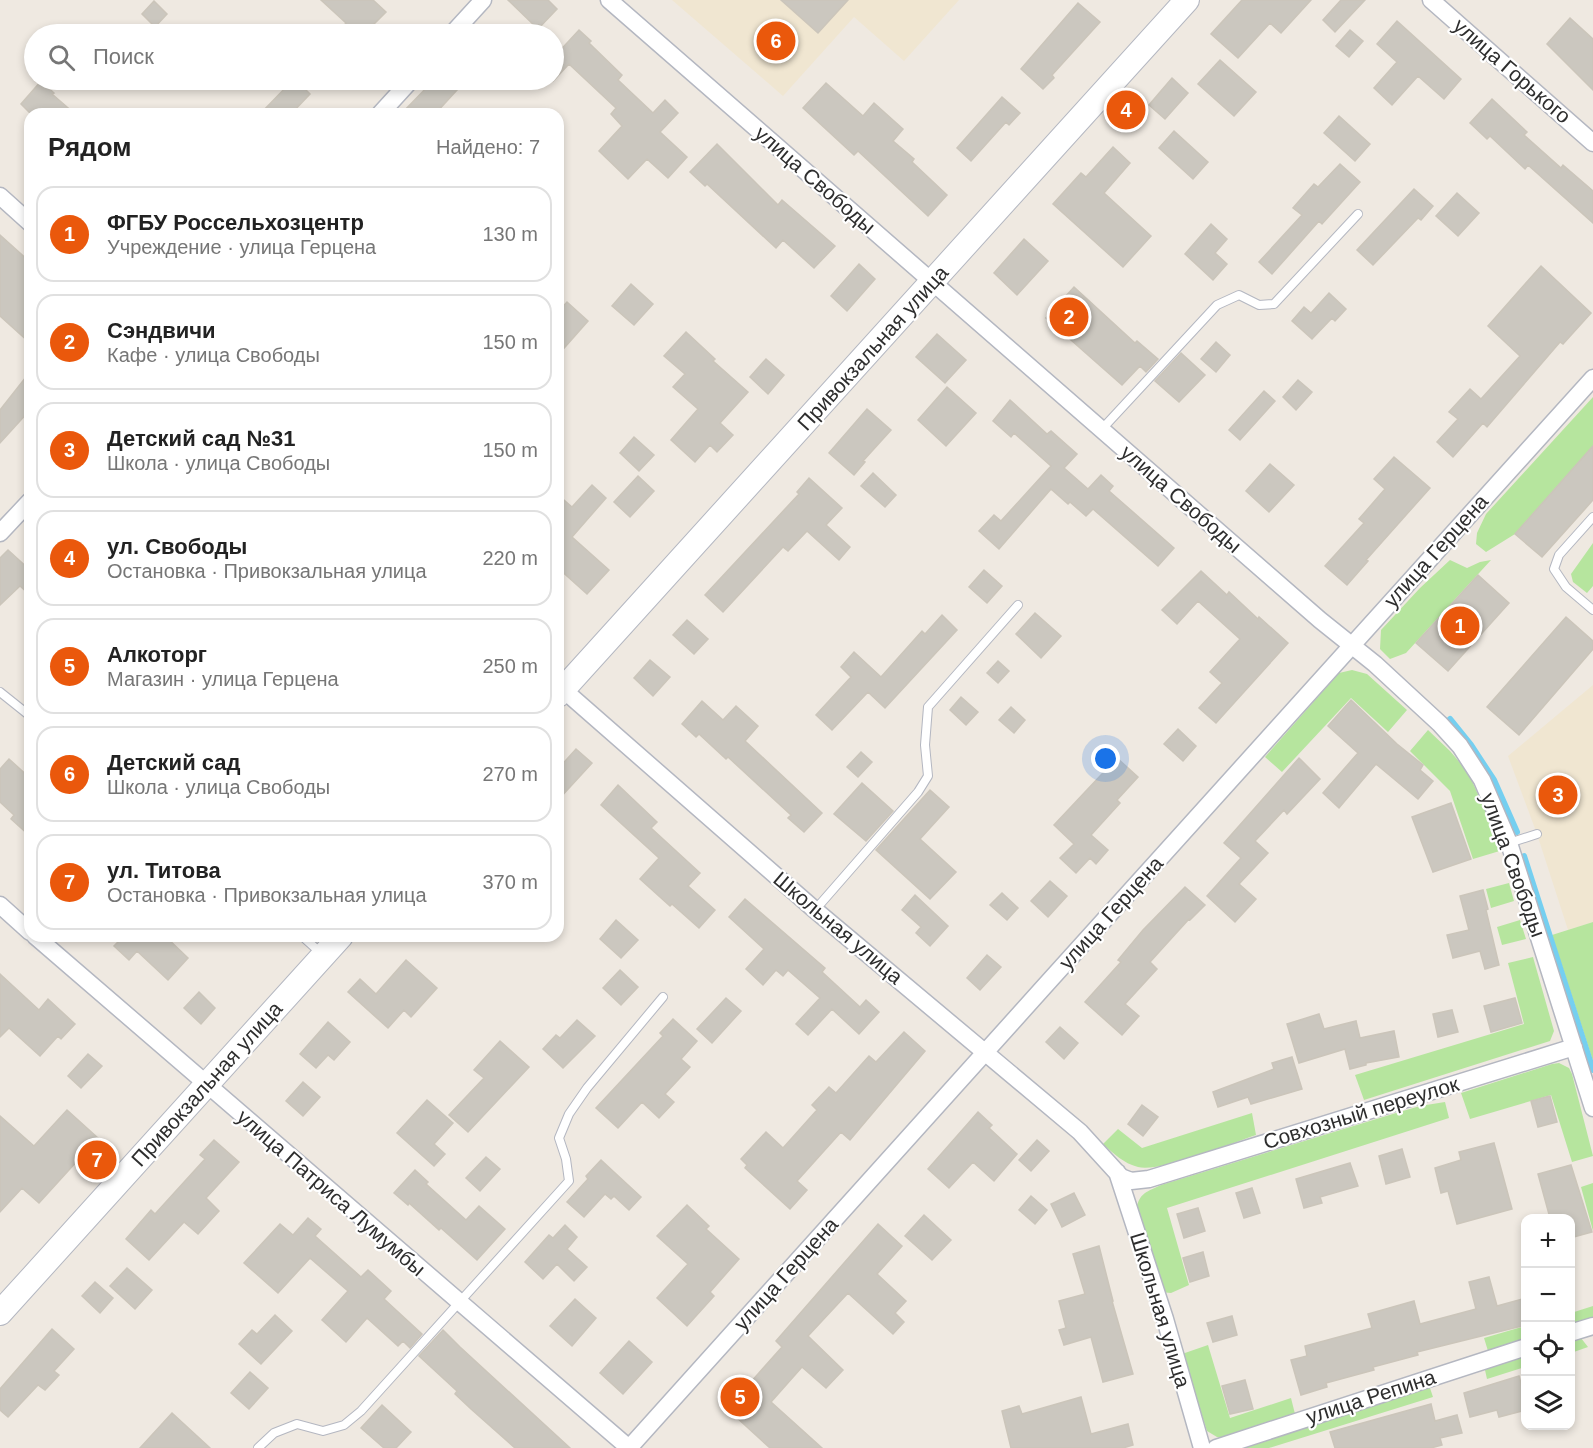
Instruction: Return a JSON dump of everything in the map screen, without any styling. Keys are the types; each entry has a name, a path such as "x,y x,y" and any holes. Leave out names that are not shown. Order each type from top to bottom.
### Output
{"street":[{"path":"461,24 483,0"},
{"name":"улица Свободы","path":"609,0 1320,620 1409,693 1460,746 1482,780 1509,843 1593,1108"},
{"name":"Привокзальная улица","path":"564,686 1186,0"},
{"name":"улица Горького","path":"1431,0 1593,143"},
{"path":"385,108 402,90"},
{"path":"0,196 24,218"},
{"name":"улица Герцена","path":"629,1448 1593,378"},
{"path":"0,533 24,507"},
{"name":"Школьная улица","path":"564,693 814,910 987,1052 1080,1132 1117,1172 1165,1319 1202,1448"},
{"path":"0,905 24,927"},
{"name":"улица Патриса Лумумбы","path":"42,942 629,1448"},
{"name":"Привокзальная улица","path":"0,1313 335,942"},
{"name":"Совхозный переулок","path":"1117,1172 1121,1177 1131,1181 1149,1179 1574,1047"},
{"path":"1575,1331 1593,1326"},
{"name":"улица Репина","path":"1216,1448 1521,1349"}],"lane":[{"path":"1102,429 1217,305 1239,296 1259,305 1274,304 1358,214"},
{"path":"1593,517 1559,555 1554,569 1566,587 1593,610"},
{"path":"814,910 918,792 928,776 925,745 928,706 1018,604"},
{"path":"0,692 24,711"},
{"path":"1509,843 1537,834"},
{"path":"309,942 323,955"},
{"path":"258,1448 274,1432 297,1424 323,1431 344,1425 361,1411 460,1303 569,1181 566,1159 559,1138 569,1114 587,1088 663,997"}],"shaded area":[{"path":"672,0 959,0 904,61 854,17 783,96"},
{"path":"1593,685 1593,922 1568,930 1537,834 1508,756"}],"green space":[{"path":"1593,397 1593,446 1515,534 1486,552 1476,544 1477,533 1486,514"},
{"path":"1593,543 1593,586 1587,593 1573,582 1571,574"},
{"path":"1450,560 1467,568 1491,560 1406,653 1390,659 1380,649 1381,630"},
{"path":"1352,670 1367,674 1407,710 1388,732 1351,698 1282,772 1265,757 1339,673"},
{"path":"1428,730 1468,772 1503,850 1473,859 1450,791 1410,751"},
{"path":"1509,883 1514,901 1491,908 1486,889"},
{"path":"1520,920 1526,939 1502,945 1497,927"},
{"path":"1593,922 1593,1061 1552,935"},
{"path":"1533,957 1554,1031 1550,1041 1364,1100 1355,1075 1524,1024 1508,963"},
{"path":"1559,1063 1569,1068 1572,1074 1593,1156 1572,1162 1551,1095 1470,1119 1461,1093"},
{"path":"1445,1102 1449,1118 1167,1208 1189,1285 1171,1293 1160,1292 1136,1213 1138,1202 1146,1192 1161,1185 1396,1113"},
{"path":"1252,1113 1256,1135 1162,1166 1138,1167 1119,1158 1103,1144 1118,1129 1142,1148"},
{"path":"1593,1183 1593,1231 1581,1187"},
{"path":"1593,1306 1593,1317 1575,1323 1575,1312"},
{"path":"1521,1327 1521,1339 1488,1351 1484,1338"},
{"path":"1581,1338 1588,1347 1575,1352 1575,1340"},
{"path":"1208,1345 1230,1418 1291,1398 1295,1414 1224,1438 1207,1431 1182,1354"},
{"path":"1521,1356 1521,1368 1487,1379 1485,1370"},
{"path":"1430,1388 1433,1397 1269,1448 1235,1448"}],"building":[{"path":"321,0 373,0 386,12 374,24 346,23"},
{"path":"508,0 548,0 557,9 543,24 533,24"},
{"path":"781,0 848,0 818,33"},
{"path":"1242,0 1311,0 1281,33 1270,23 1238,58 1211,34"},
{"path":"1341,0 1365,0 1335,32 1323,20"},
{"path":"154,1 167,14 158,24 152,24 142,14"},
{"path":"1078,3 1100,22 1052,75 1054,78 1043,89 1021,69"},
{"path":"1570,18 1593,39 1593,90 1547,44"},
{"path":"1397,21 1461,79 1444,99 1418,76 1392,105 1374,88 1397,62 1377,44"},
{"path":"579,30 622,75 618,80 653,113 665,100 678,113 660,132 687,157 668,178 647,159 628,179 599,151 622,126 611,114 616,108 569,64 564,69 564,46"},
{"path":"1350,30 1363,41 1349,57 1336,46"},
{"path":"1220,60 1256,92 1234,116 1198,84"},
{"path":"1172,78 1188,93 1165,119 1149,105"},
{"path":"826,83 863,116 874,103 903,129 893,141 914,159 912,162 947,195 928,216 858,151 854,155 803,108"},
{"path":"33,90 51,90 54,93 52,94 68,108 25,108 21,104"},
{"path":"283,90 306,90 310,94 297,108 266,108"},
{"path":"424,90 457,90 440,108 407,108"},
{"path":"1002,97 1020,113 1009,125 1006,122 971,161 957,148"},
{"path":"1492,99 1527,132 1524,135 1561,168 1563,165 1593,191 1593,223 1528,165 1525,169 1490,136 1487,139 1470,123"},
{"path":"1339,116 1370,144 1355,161 1324,133"},
{"path":"1174,131 1208,162 1193,179 1159,148"},
{"path":"717,144 778,205 782,200 835,246 814,268 783,240 776,248 707,184 705,186 690,172"},
{"path":"1113,147 1130,163 1104,193 1151,236 1123,267 1053,204 1081,173 1086,177"},
{"path":"1340,164 1360,182 1322,224 1319,221 1272,274 1259,262 1302,215 1293,208 1314,184 1318,187"},
{"path":"1414,189 1433,206 1421,220 1418,218 1373,265 1357,250"},
{"path":"1457,193 1479,213 1458,236 1436,216"},
{"path":"1211,224 1227,239 1215,253 1227,264 1213,280 1185,254"},
{"path":"0,235 24,257 24,338 0,316"},
{"path":"1024,239 1048,261 1017,295 994,273"},
{"path":"859,264 875,279 847,311 831,296"},
{"path":"1541,266 1591,313 1563,344 1560,342 1487,427 1483,423 1453,457 1437,442 1458,419 1449,412 1470,389 1481,399 1520,356 1488,326"},
{"path":"631,284 653,304 634,325 612,306"},
{"path":"1074,287 1135,343 1137,341 1158,359 1146,372 1140,366 1122,385 1046,318"},
{"path":"1329,293 1346,309 1335,321 1332,318 1312,339 1292,321 1304,307 1311,313"},
{"path":"567,302 588,321 564,348 564,305"},
{"path":"686,332 715,359 713,361 748,392 720,423 733,435 717,452 710,445 695,462 671,440 698,409 673,387 685,374 664,356"},
{"path":"937,334 966,360 945,383 916,357"},
{"path":"1216,342 1230,355 1216,372 1201,359"},
{"path":"1181,353 1205,375 1179,402 1155,381"},
{"path":"766,359 784,375 768,394 750,377"},
{"path":"24,380 24,417 0,443 0,410"},
{"path":"1298,380 1312,392 1296,410 1283,397"},
{"path":"947,387 976,413 946,446 918,420"},
{"path":"1264,391 1275,401 1240,440 1229,430"},
{"path":"1010,400 1047,434 1051,431 1077,454 1064,468 1088,489 1101,475 1113,486 1109,491 1174,548 1158,566 1093,509 1086,516 1051,489 999,549 979,531 994,515 1001,521 1051,466 1014,433 1011,437 993,421"},
{"path":"867,409 891,430 863,461 865,462 854,475 829,453"},
{"path":"634,437 654,455 639,471 620,453"},
{"path":"1593,446 1593,500 1542,557 1515,534"},
{"path":"1394,457 1430,488 1366,560 1368,561 1347,585 1325,566 1364,523 1359,519 1385,489 1374,479"},
{"path":"1270,464 1294,485 1269,512 1246,491"},
{"path":"873,473 896,495 885,507 861,486"},
{"path":"638,476 654,491 630,517 614,502"},
{"path":"809,478 842,508 826,525 850,547 839,560 807,531 788,551 783,547 723,612 705,595 799,494 797,492"},
{"path":"592,485 606,498 572,537 609,570 587,594 564,573 564,500 572,507"},
{"path":"8,550 24,565 24,590 20,586 0,605 0,558"},
{"path":"984,570 1002,586 987,603 969,587"},
{"path":"1201,571 1227,595 1229,592 1288,643 1216,723 1199,708 1222,683 1210,672 1240,639 1198,601 1177,624 1162,610"},
{"path":"1478,575 1509,603 1448,671 1416,643"},
{"path":"1035,613 1061,636 1041,658 1016,634"},
{"path":"942,615 957,630 885,708 868,692 832,730 816,715 851,677 841,667 854,652 881,677 922,631 925,634"},
{"path":"1566,617 1593,641 1593,649 1519,735 1487,707"},
{"path":"687,620 708,639 694,654 673,635"},
{"path":"650,660 670,677 653,696 634,678"},
{"path":"998,661 1009,671 998,683 987,673"},
{"path":"961,697 978,712 966,725 950,710"},
{"path":"1351,700 1397,744 1423,765 1420,770 1433,781 1418,799 1376,764 1339,808 1323,793 1358,753 1328,726"},
{"path":"702,701 723,720 736,706 758,726 745,741 822,813 804,832 788,818 791,815 728,757 726,759 699,734 696,737 682,724"},
{"path":"1011,707 1025,720 1014,733 999,720"},
{"path":"1178,729 1196,746 1183,761 1164,744"},
{"path":"576,749 592,763 564,793 564,762"},
{"path":"861,752 872,762 858,777 847,767"},
{"path":"1117,758 1138,777 1117,800 1120,803 1091,835 1108,850 1096,864 1090,858 1076,873 1060,858 1074,844 1054,825"},
{"path":"1299,758 1320,779 1287,814 1284,810 1255,841 1268,853 1239,884 1256,899 1235,922 1207,896 1241,858 1224,843"},
{"path":"9,759 24,773 24,831 11,819 14,815 0,802 0,769"},
{"path":"862,783 893,811 866,841 834,814"},
{"path":"618,785 657,822 651,828 700,873 688,886 715,910 699,928 640,879 659,858 601,805"},
{"path":"930,790 949,807 920,839 956,872 930,899 876,850"},
{"path":"1451,803 1471,859 1433,872 1412,817"},
{"path":"1050,881 1067,896 1048,917 1031,901"},
{"path":"1185,887 1205,905 1150,962 1157,969 1125,1004 1139,1016 1122,1035 1085,1002 1121,962 1118,960 1143,930"},
{"path":"1483,890 1499,965 1485,969 1480,951 1453,958 1447,935 1469,930 1460,896"},
{"path":"1002,893 1018,908 1007,920 990,905"},
{"path":"915,895 948,926 930,946 916,933 921,927 902,910"},
{"path":"745,899 825,968 822,972 860,1007 866,1000 879,1012 859,1034 832,1009 808,1035 796,1024 820,998 788,970 783,976 776,970 763,985 746,969 764,949 729,917"},
{"path":"616,920 638,940 621,958 600,939"},
{"path":"118,942 171,942 188,958 168,980 137,951 129,960 114,946"},
{"path":"987,955 1001,967 980,990 967,978"},
{"path":"406,960 437,988 411,1017 404,1010 388,1028 348,992 360,979 376,994"},
{"path":"620,970 638,987 621,1005 603,988"},
{"path":"0,974 39,1010 48,999 75,1024 61,1039 58,1036 40,1056 9,1028 0,1037"},
{"path":"199,992 215,1008 201,1024 184,1008"},
{"path":"726,998 741,1011 712,1043 697,1029"},
{"path":"1515,998 1522,1023 1491,1032 1484,1006"},
{"path":"1452,1010 1458,1032 1438,1037 1433,1014"},
{"path":"1319,1014 1324,1029 1356,1021 1360,1038 1394,1031 1399,1057 1366,1063 1366,1065 1350,1069 1345,1049 1299,1063 1287,1024"},
{"path":"673,1019 697,1041 681,1059 690,1067 665,1094 674,1102 659,1118 642,1102 618,1128 596,1108 663,1036 660,1033"},
{"path":"577,1020 595,1036 563,1068 543,1049 556,1035 560,1038"},
{"path":"328,1022 350,1042 334,1060 328,1055 316,1068 300,1054"},
{"path":"1060,1027 1078,1043 1064,1059 1046,1042"},
{"path":"904,1032 925,1051 850,1140 841,1132 797,1181 807,1190 790,1209 745,1168 747,1165 741,1159 766,1132 783,1148 817,1110 812,1105 829,1087 836,1093 869,1056 876,1062"},
{"path":"500,1041 529,1067 468,1132 449,1115 484,1078 474,1070"},
{"path":"88,1054 102,1066 81,1088 68,1076"},
{"path":"1292,1057 1302,1089 1251,1104 1248,1097 1218,1107 1213,1092 1274,1069 1272,1063"},
{"path":"303,1082 320,1097 303,1116 286,1101"},
{"path":"1550,1096 1557,1122 1538,1127 1531,1101"},
{"path":"427,1100 453,1123 434,1144 445,1154 434,1166 397,1133"},
{"path":"1142,1105 1158,1117 1143,1136 1128,1124"},
{"path":"67,1110 98,1138 39,1203 22,1188 0,1212 0,1116 34,1146"},
{"path":"978,1112 992,1125 989,1128 1017,1154 994,1181 973,1162 949,1188 928,1169"},
{"path":"214,1140 239,1162 206,1198 219,1211 198,1234 184,1222 149,1260 126,1239 151,1210 155,1214 205,1159 200,1155"},
{"path":"1037,1140 1049,1151 1031,1171 1019,1160"},
{"path":"1494,1143 1512,1209 1457,1224 1448,1191 1441,1193 1435,1168 1461,1160 1459,1152"},
{"path":"1402,1149 1410,1177 1386,1184 1379,1156"},
{"path":"486,1157 500,1169 480,1191 466,1178"},
{"path":"601,1160 641,1197 629,1210 614,1196 611,1199 605,1194 584,1217 567,1202 588,1179 586,1176"},
{"path":"1350,1163 1358,1186 1320,1197 1322,1203 1304,1208 1296,1179"},
{"path":"1571,1165 1592,1232 1575,1237 1575,1214 1549,1214 1538,1174"},
{"path":"415,1170 428,1182 426,1184 466,1220 479,1206 505,1229 477,1260 441,1228 439,1230 409,1203 408,1205 394,1193"},
{"path":"1252,1188 1260,1213 1244,1218 1236,1193"},
{"path":"1074,1193 1085,1215 1062,1227 1051,1204"},
{"path":"1031,1196 1047,1210 1035,1224 1019,1210"},
{"path":"687,1205 709,1226 706,1229 739,1259 710,1292 714,1296 687,1326 657,1298 688,1264 657,1236"},
{"path":"1198,1208 1205,1231 1184,1238 1177,1214"},
{"path":"924,1215 951,1240 932,1260 905,1236"},
{"path":"308,1218 321,1229 315,1236 361,1277 368,1270 391,1291 384,1299 422,1334 410,1348 403,1341 398,1346 367,1318 346,1342 322,1320 348,1291 310,1258 278,1293 244,1263 280,1224 293,1235"},
{"path":"878,1224 902,1246 877,1274 906,1301 895,1313 904,1322 893,1334 848,1293 808,1336 843,1370 826,1388 802,1367 771,1402 822,1448 770,1448 724,1406 747,1380 750,1383 782,1347 776,1341"},
{"path":"565,1225 577,1237 567,1249 587,1267 574,1281 557,1264 543,1279 525,1262 549,1235 553,1238"},
{"path":"1099,1246 1133,1374 1103,1382 1091,1337 1064,1345 1059,1330 1066,1328 1059,1301 1085,1294 1073,1254"},
{"path":"1203,1252 1209,1276 1190,1282 1183,1258"},
{"path":"127,1268 152,1290 135,1309 110,1286"},
{"path":"1489,1277 1497,1306 1521,1299 1521,1326 1417,1352 1418,1355 1326,1383 1327,1387 1301,1395 1291,1360 1307,1356 1305,1346 1372,1328 1368,1314 1414,1301 1420,1324 1476,1309 1469,1282"},
{"path":"95,1282 113,1298 100,1313 82,1296"},
{"path":"575,1299 596,1318 572,1346 550,1326"},
{"path":"275,1315 292,1331 261,1364 239,1344 252,1330 257,1334"},
{"path":"1232,1316 1237,1335 1213,1342 1207,1323"},
{"path":"52,1329 74,1349 54,1371 59,1375 45,1390 38,1385 8,1417 0,1410 0,1389"},
{"path":"443,1330 570,1448 515,1448 471,1409 455,1394 457,1391 419,1356"},
{"path":"629,1341 652,1362 623,1394 600,1373"},
{"path":"250,1372 268,1388 249,1409 231,1393"},
{"path":"1519,1376 1521,1411 1499,1417 1497,1410 1470,1417 1464,1393"},
{"path":"1245,1380 1253,1409 1230,1414 1222,1386"},
{"path":"1081,1397 1091,1434 1128,1424 1133,1445 1123,1448 1011,1448 1002,1411 1019,1406 1022,1414"},
{"path":"1431,1404 1435,1421 1457,1415 1462,1433 1440,1438 1442,1445 1431,1448 1335,1448 1330,1432"},
{"path":"382,1405 411,1432 396,1448 384,1448 361,1428"},
{"path":"172,1413 210,1448 140,1448"}],"waterway":[{"path":"1450,719 1471,745 1494,780 1517,832"},
{"path":"1524,856 1593,1070"}],"place":[{"name":"Детский сад","path":"776,41"},
{"name":"ул. Свободы","path":"1126,110"},
{"name":"Сэндвичи","path":"1069,317"},
{"name":"ФГБУ Россельхозцентр","path":"1460,626"},
{"name":"Детский сад №31","path":"1558,795"},
{"name":"ул. Титова","path":"97,1160"},
{"name":"Алкоторг","path":"740,1397"}]}
